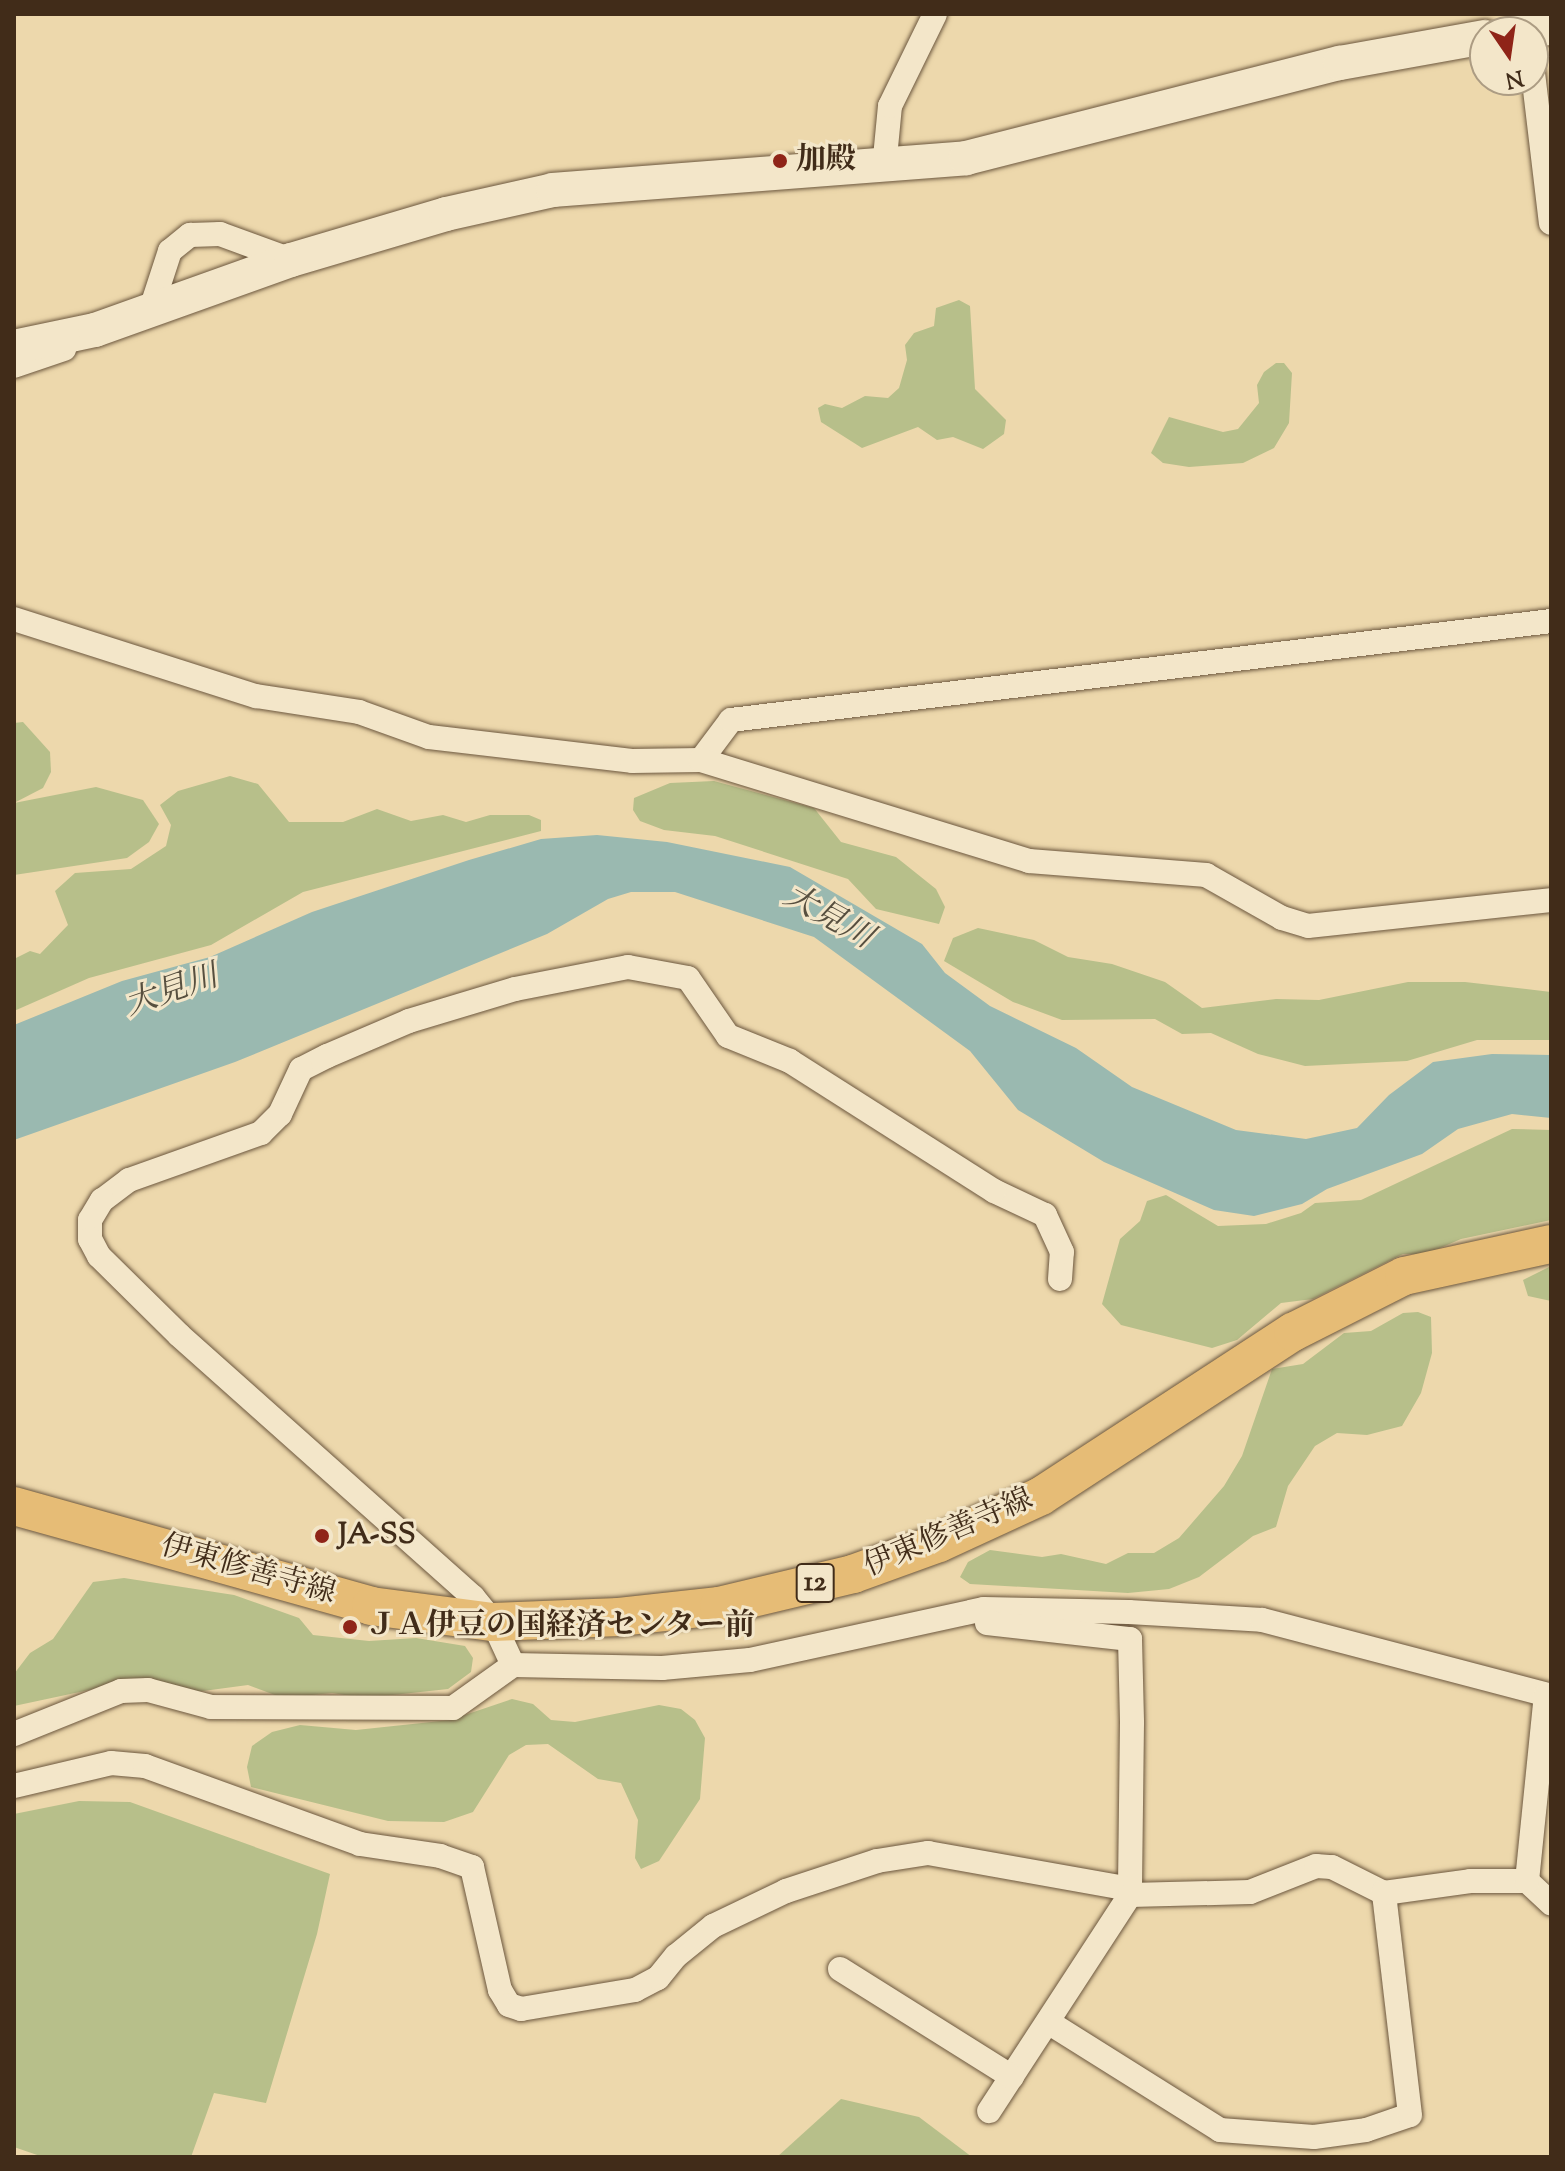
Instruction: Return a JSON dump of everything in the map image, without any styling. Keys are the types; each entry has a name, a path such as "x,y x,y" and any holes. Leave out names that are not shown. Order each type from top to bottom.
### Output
{"main road":[{"name":"伊東修善寺線","path":"14,1506 371,1606 493,1622 719,1606 853,1574 939,1543 1041,1496 1293,1332 1404,1276 1472,1257 1551,1244"}],"street":[{"path":"884,168 890,106 935,14"},
{"path":"14,347 89,332 291,260 446,214 553,190 884,168 966,158 1340,63 1469,40"},
{"path":"1536,96 1551,223"},
{"path":"151,309 170,251 190,235 220,234 291,260"},
{"path":"14,366 70,347 89,332"},
{"path":"14,619 256,696 359,712 429,737 582,759 701,760 1029,861 1206,875 1282,918 1308,926 1551,900"},
{"path":"701,760 731,720 1551,621"},
{"path":"513,1665 493,1622 433,1557 179,1335 99,1256 90,1239 90,1220 102,1200 129,1180 261,1133 280,1114 301,1069 327,1056 409,1021 515,989 628,967 688,978 728,1036 790,1061 994,1191 1045,1215 1062,1252 1060,1279"},
{"path":"984,1609 988,1625 1130,1639 1131,1892 989,2111"},
{"path":"14,1734 121,1691 148,1690 211,1707 453,1708 513,1665 662,1668 750,1660 984,1609 1262,1620 1549,1695 1527,1881"},
{"path":"14,1786 111,1763 145,1766 360,1844 440,1856 472,1867 500,1990 509,2005 521,2009 635,1990 658,1978 676,1956 713,1926 786,1891 877,1861 928,1853 1131,1892 1250,1892 1316,1866 1332,1867 1384,1893 1470,1881 1527,1881 1551,1903"},
{"path":"1048,2022 1220,2130 1314,2137 1366,2130 1410,2115 1384,1893"},
{"path":"840,1969 1012,2077"}],"green space":[{"path":"959,300 970,306 975,389 1006,420 1004,434 983,449 953,437 937,440 918,427 862,448 821,422 818,408 825,404 842,408 865,396 888,398 899,388 907,360 905,345 914,333 934,326 936,308"},
{"path":"1276,363 1284,363 1292,373 1289,423 1274,448 1243,463 1189,467 1163,463 1151,453 1169,417 1223,432 1238,429 1259,403 1257,385 1264,372"},
{"path":"23,722 50,752 51,772 43,788 14,803 14,723"},
{"path":"230,776 258,784 289,822 343,822 377,809 411,821 443,815 466,822 490,815 529,815 541,820 541,831 303,892 211,945 89,978 14,1011 14,959 30,951 40,954 68,925 55,891 75,873 131,869 166,846 171,825 160,805 178,791"},
{"path":"714,781 814,808 841,842 896,857 936,889 945,907 939,924 876,909 848,879 715,836 664,830 640,821 633,810 634,798 670,783"},
{"path":"96,787 143,800 159,824 149,842 127,858 14,875 14,803"},
{"path":"978,928 1034,940 1068,957 1112,964 1165,982 1202,1008 1276,999 1319,1000 1408,982 1465,982 1551,992 1551,1040 1477,1040 1407,1061 1305,1066 1258,1054 1211,1033 1182,1034 1155,1019 1062,1020 1013,1002 944,961 953,938"},
{"path":"1512,1129 1551,1130 1551,1220 1461,1239 1426,1254 1403,1254 1313,1299 1281,1303 1237,1340 1212,1348 1121,1325 1102,1304 1120,1239 1140,1221 1147,1201 1166,1195 1218,1226 1266,1224 1301,1213 1315,1203 1361,1200"},
{"path":"1551,1266 1551,1301 1528,1296 1523,1280"},
{"path":"1418,1312 1431,1317 1432,1353 1421,1393 1402,1426 1367,1435 1337,1433 1315,1446 1288,1486 1276,1527 1253,1536 1199,1577 1169,1589 1128,1593 970,1584 960,1577 968,1562 990,1550 1042,1557 1061,1554 1106,1564 1128,1553 1154,1553 1179,1538 1224,1486 1242,1456 1272,1369 1303,1364 1344,1333 1371,1331 1403,1313"},
{"path":"124,1578 234,1595 299,1618 313,1635 369,1641 416,1638 465,1646 473,1658 471,1672 448,1689 365,1698 332,1693 283,1698 248,1685 188,1693 136,1680 14,1706 14,1674 30,1653 53,1639 93,1582"},
{"path":"512,1699 533,1704 551,1720 575,1722 659,1705 681,1709 695,1720 705,1738 700,1799 659,1861 641,1869 635,1858 638,1820 621,1783 598,1779 548,1744 526,1745 509,1755 473,1812 444,1822 388,1821 251,1787 247,1767 252,1746 272,1732 300,1725 356,1730 450,1720"},
{"path":"79,1801 130,1802 330,1874 317,1934 266,2103 214,2093 191,2157 43,2157 14,2147 14,1814"},
{"path":"841,2099 919,2117 972,2157 777,2157"}],"water":[{"name":"大見川","path":"597,835 667,842 790,867 922,944 945,973 990,1006 1076,1048 1132,1087 1236,1130 1306,1139 1357,1128 1389,1095 1433,1062 1492,1054 1551,1055 1551,1118 1512,1114 1458,1129 1422,1154 1327,1189 1302,1204 1254,1216 1214,1210 1104,1162 1018,1110 970,1051 814,937 675,892 631,892 608,899 547,934 235,1062 14,1140 14,1025 122,981 210,957 312,912 469,860 541,839"}],"place":[{"name":"加殿","path":"780,161"},
{"name":"JA-SS","path":"322,1536"},
{"name":"ＪＡ伊豆の国経済センター前","path":"350,1627"}]}
